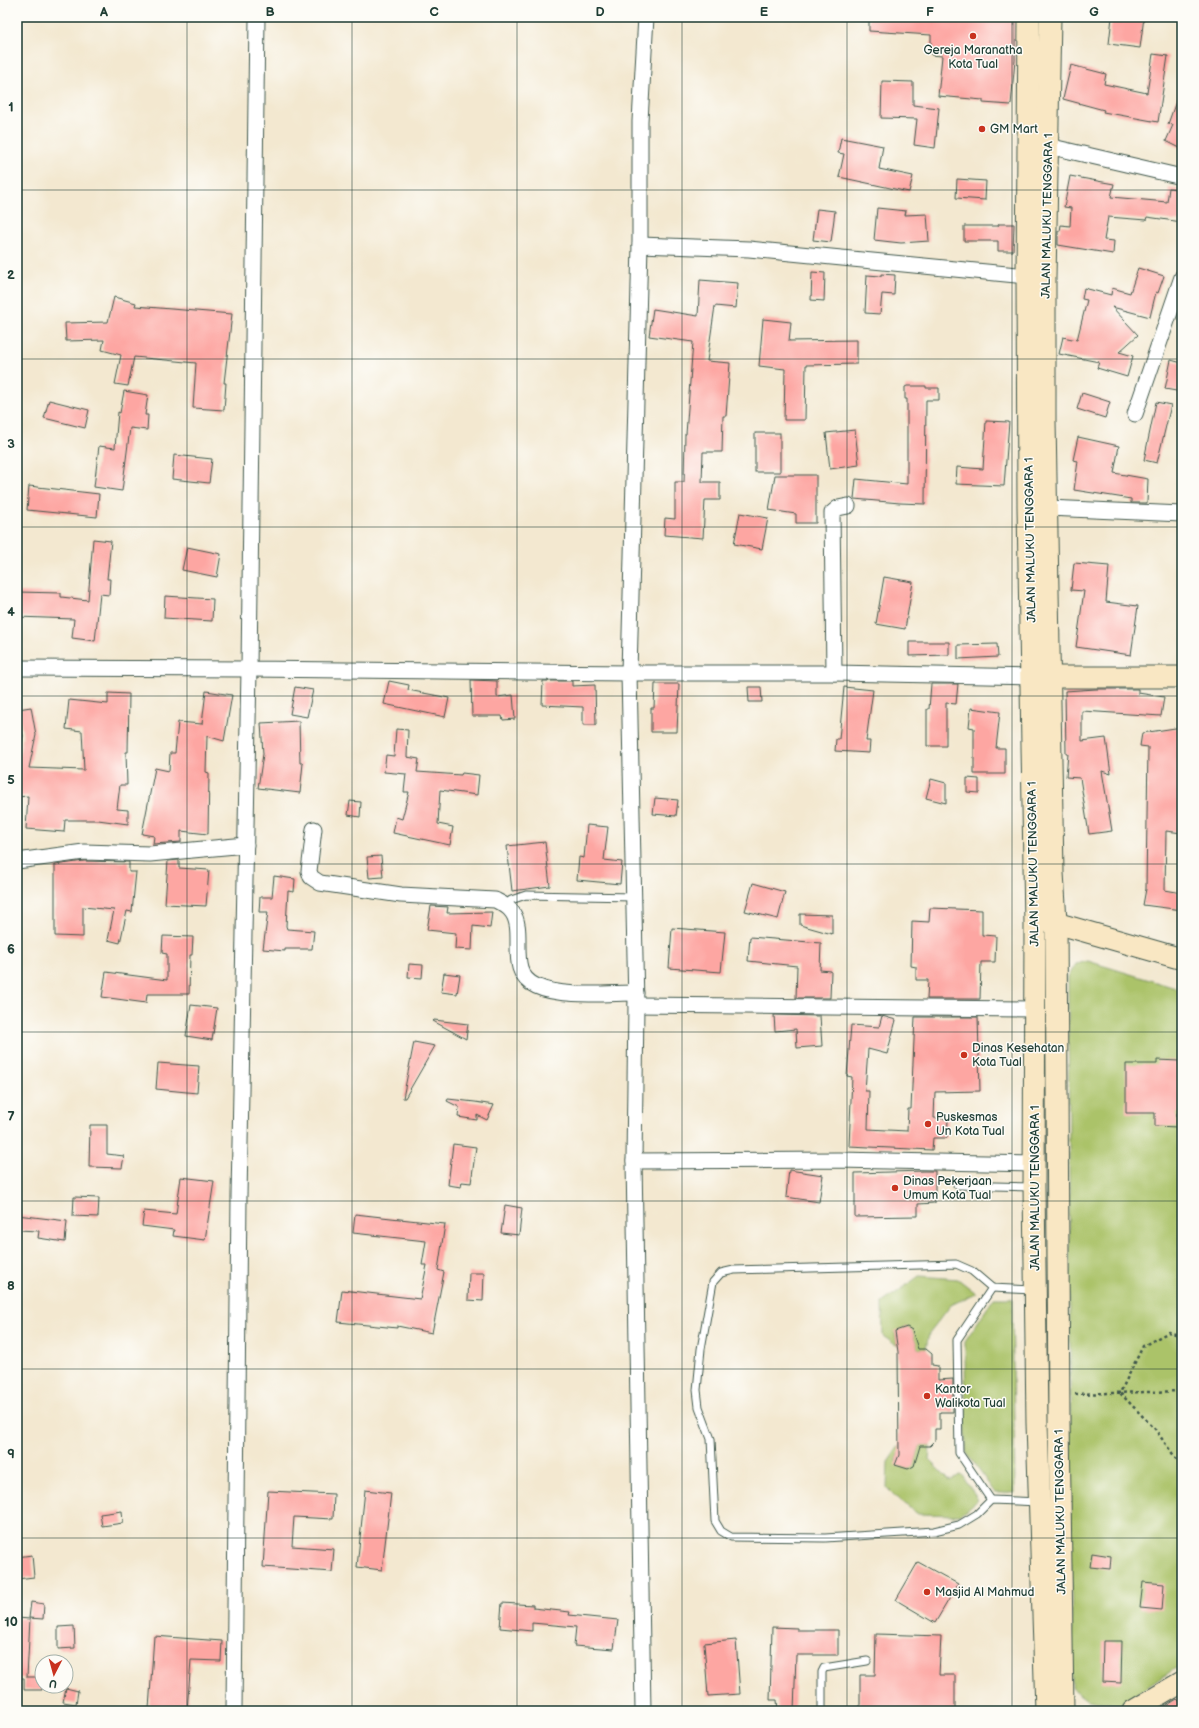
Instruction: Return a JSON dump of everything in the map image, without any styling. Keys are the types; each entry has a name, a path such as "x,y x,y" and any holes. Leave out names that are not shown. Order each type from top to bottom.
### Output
{"main road":[{"name":"JALAN MALUKU TENGGARA 1","path":"1029,17 1027,276 1028,507 1041,677 1056,929 1059,1394 1050,1501 1046,1711"},
{"name":"JALAN MALUKU TENGGARA 1","path":"1050,17 1045,278 1045,421 1048,508 1041,677 1034,925 1034,1187 1036,1290 1063,1711"},
{"path":"1041,677 1182,677"},
{"path":"1034,925 1182,959"},
{"path":"1056,929 1182,974"},
{"path":"1133,1711 1182,1682"}],"street":[{"path":"234,1711 239,1188 249,669 257,17"},
{"path":"643,1711 634,1161 636,999 629,673 640,245 640,121 646,17"},
{"path":"1048,146 1182,177"},
{"path":"640,245 748,249 1027,276"},
{"path":"1135,414 1182,277"},
{"path":"834,673 832,513 838,508 848,506"},
{"path":"1048,508 1182,514"},
{"path":"17,668 629,673 834,673 1041,677"},
{"path":"314,829 308,871 311,877 320,883 401,895 495,900 506,906 513,913 520,970 526,981 537,987 567,993 636,999 1034,1009"},
{"path":"17,861 84,852 150,854 246,846"},
{"path":"634,1161 838,1160 1034,1164"}],"lane":[{"path":"506,906 512,900 526,895 634,897"},
{"path":"957,1185 1034,1187"},
{"path":"1036,1290 992,1288 972,1271 956,1264 734,1270 721,1273 713,1282 697,1390 699,1407 711,1439 715,1521 721,1532 731,1537 825,1538 934,1531 959,1525 977,1514 991,1500 1050,1501"},
{"path":"991,1500 959,1453 957,1340 992,1288"},
{"path":"822,1711 822,1672 824,1668 867,1661"}],"path":[{"path":"1120,1393 1143,1346 1170,1332 1182,1336"},
{"path":"1059,1394 1182,1391"},
{"path":"1120,1393 1155,1429 1182,1467"}],"green space":[{"path":"1088,961 1182,990 1182,1664 1120,1705 1088,1700 1072,1688 1068,977 1076,964"},
{"path":"919,1276 958,1279 976,1293 951,1305 929,1333 926,1349 918,1349 912,1330 907,1327 895,1332 897,1346 883,1336 882,1303"},
{"path":"994,1298 1012,1298 1015,1493 995,1493 966,1452 965,1341"},
{"path":"899,1446 902,1446 896,1462 899,1466 908,1469 914,1466 920,1446 930,1446 929,1460 950,1481 961,1474 978,1500 960,1515 918,1514 899,1500 887,1488 888,1462"}],"building":[{"path":"869,17 1015,17 1015,60 1011,105 983,103 983,100 938,96 942,56 931,55 931,35 869,31"},
{"path":"1112,17 1144,17 1140,48 1109,44"},
{"path":"1153,54 1168,56 1158,122 1103,112 1104,110 1063,99 1071,65 1106,74 1104,84 1147,93"},
{"path":"882,81 913,82 913,105 939,108 935,148 914,145 917,119 881,118"},
{"path":"1180,90 1182,90 1182,149 1166,141 1173,125 1168,124"},
{"path":"841,138 883,146 879,169 913,176 909,192 839,177 844,154 838,153"},
{"path":"1070,176 1114,184 1111,197 1167,202 1169,188 1182,190 1182,222 1147,217 1146,220 1108,217 1104,240 1114,241 1113,254 1058,245 1058,231 1060,231 1061,225 1070,226 1071,208 1064,207"},
{"path":"957,179 986,181 985,200 956,198"},
{"path":"877,208 906,211 905,215 927,214 929,241 901,243 874,240"},
{"path":"817,209 835,211 831,242 813,240"},
{"path":"999,224 1014,224 1013,251 998,251 998,241 964,241 964,226 998,226"},
{"path":"1138,268 1164,276 1158,293 1156,292 1150,317 1112,307 1138,335 1119,352 1133,356 1127,377 1097,368 1099,362 1059,354 1063,337 1077,340 1087,300 1082,299 1084,288 1111,295 1112,288 1130,293"},
{"path":"812,272 825,273 824,301 811,300"},
{"path":"881,274 895,275 894,295 882,294 880,314 865,313 867,275 881,276"},
{"path":"700,280 738,283 736,308 715,306 707,361 730,363 726,416 723,416 722,452 703,452 702,482 720,482 720,500 705,500 703,538 664,535 665,518 675,519 675,482 684,482 685,434 693,342 649,336 653,309 698,316"},
{"path":"114,297 136,303 135,306 232,314 224,383 226,383 224,410 193,408 196,363 134,357 128,386 115,384 121,355 102,350 104,340 66,341 65,323 108,322"},
{"path":"763,319 791,322 789,341 857,340 857,364 806,365 805,420 784,420 785,369 759,366"},
{"path":"1171,360 1182,363 1182,392 1165,389"},
{"path":"905,387 939,388 939,400 926,400 925,504 854,499 856,479 907,484 907,399 905,399"},
{"path":"124,391 148,395 145,415 148,415 147,430 130,428 122,491 94,487 99,446 115,448 118,412 120,413"},
{"path":"1082,393 1110,402 1105,418 1077,409"},
{"path":"49,400 89,410 85,428 44,418"},
{"path":"1156,402 1171,405 1157,463 1144,460"},
{"path":"986,421 1009,422 1004,486 956,484 957,467 983,469"},
{"path":"855,430 859,465 830,469 826,433"},
{"path":"755,433 780,433 780,472 755,472"},
{"path":"1078,437 1119,446 1114,473 1148,479 1147,503 1131,503 1131,499 1074,490 1078,461 1073,460"},
{"path":"174,455 212,459 209,483 172,479"},
{"path":"775,475 816,475 816,523 796,523 796,514 769,510"},
{"path":"29,486 99,494 97,517 27,510"},
{"path":"740,513 768,518 762,549 734,544"},
{"path":"93,539 111,541 107,579 110,579 109,595 100,594 95,641 72,638 74,619 17,617 17,592 61,593 61,597 88,600"},
{"path":"187,547 221,554 217,577 182,570"},
{"path":"1074,563 1109,566 1106,602 1138,606 1131,655 1076,647 1084,591 1071,590"},
{"path":"884,577 913,582 905,629 876,624"},
{"path":"165,596 213,599 212,621 164,618"},
{"path":"909,642 949,642 949,655 909,656"},
{"path":"997,644 998,657 958,659 958,645"},
{"path":"471,680 497,681 497,697 513,695 515,719 503,720 502,716 472,716"},
{"path":"389,681 409,685 408,690 449,698 445,717 384,704"},
{"path":"543,681 572,681 572,686 595,685 596,725 583,725 583,707 542,705"},
{"path":"655,684 679,684 677,732 651,732 651,708 654,708"},
{"path":"931,684 958,684 956,704 946,703 946,746 927,746 927,709 929,709"},
{"path":"295,687 313,690 307,717 290,714"},
{"path":"748,687 761,687 762,702 749,702"},
{"path":"844,687 873,690 866,741 870,741 869,753 835,751 836,739 839,739"},
{"path":"1138,689 1138,693 1164,697 1161,716 1082,711 1082,741 1106,738 1111,774 1102,771 1112,831 1089,834 1080,778 1066,777 1068,754 1066,754 1065,691"},
{"path":"206,691 232,695 224,741 207,736 206,772 209,773 208,834 181,831 181,842 153,844 154,836 142,834 155,768 169,771 170,753 175,753 178,722 202,724"},
{"path":"108,693 129,694 128,752 126,752 127,785 120,785 117,809 128,810 128,824 98,820 65,820 64,832 26,829 28,796 17,797 17,764 23,736 18,709 31,707 36,735 29,768 84,770 82,731 66,729 69,700 108,704"},
{"path":"971,708 1000,712 996,748 1005,748 1005,774 974,774 974,728 969,727"},
{"path":"299,721 300,763 303,763 300,793 258,788 263,754 261,723"},
{"path":"1182,727 1182,833 1166,831 1165,890 1182,893 1182,910 1143,905 1146,889 1148,747 1140,746 1142,733"},
{"path":"396,729 408,730 407,757 419,759 417,772 479,775 477,795 440,790 438,824 453,827 450,845 393,833 396,817 402,819 409,792 404,792 406,774 384,772 386,755 394,756"},
{"path":"967,778 979,779 979,793 967,792"},
{"path":"931,779 946,783 946,803 926,798"},
{"path":"655,798 678,800 676,816 653,814"},
{"path":"350,801 361,802 360,817 348,815"},
{"path":"587,825 608,827 604,860 622,862 620,884 577,880 579,857 584,858"},
{"path":"545,842 550,886 512,891 507,846"},
{"path":"381,856 383,877 369,878 367,857"},
{"path":"179,860 179,868 209,870 206,906 165,904 168,861"},
{"path":"84,861 129,862 129,872 136,872 132,912 127,911 120,943 108,940 114,910 83,907 83,937 55,936 55,865"},
{"path":"274,876 295,879 294,892 288,891 286,926 287,929 314,931 312,949 285,949 285,951 263,949 268,912 259,912 260,897 272,897"},
{"path":"753,883 785,892 778,919 745,911"},
{"path":"431,906 448,907 447,913 492,912 490,928 473,926 472,950 455,949 456,933 427,930"},
{"path":"930,908 982,910 982,935 996,936 995,962 981,962 980,999 927,999 928,980 916,980 916,967 911,966 912,921 929,922"},
{"path":"800,914 832,915 832,934 800,925"},
{"path":"672,928 725,932 721,972 669,968"},
{"path":"163,936 193,937 192,955 190,955 189,994 147,994 146,1003 102,997 106,972 167,980 167,954 162,953"},
{"path":"750,937 821,943 820,970 831,971 830,998 796,998 797,966 748,961"},
{"path":"409,964 423,965 422,978 408,977"},
{"path":"444,973 460,975 457,994 441,992"},
{"path":"191,1005 217,1008 212,1040 186,1036"},
{"path":"774,1015 820,1016 822,1046 797,1048 796,1029 775,1031"},
{"path":"882,1016 896,1020 887,1054 868,1049 865,1091 869,1091 868,1129 907,1131 908,1109 911,1109 915,1017 978,1017 980,1091 935,1092 934,1118 948,1119 947,1138 933,1138 932,1150 849,1146 852,1077 847,1076 851,1025 879,1027"},
{"path":"433,1021 468,1024 466,1039"},
{"path":"414,1042 435,1046 405,1098 403,1098"},
{"path":"1157,1060 1179,1061 1179,1065 1182,1065 1182,1113 1177,1113 1177,1127 1155,1126 1155,1113 1126,1113 1126,1064 1157,1064"},
{"path":"158,1063 199,1066 197,1093 156,1089"},
{"path":"448,1099 494,1105 487,1120 477,1115 477,1120 458,1117 459,1107 447,1101"},
{"path":"90,1125 107,1125 107,1154 124,1156 122,1168 89,1167"},
{"path":"453,1144 476,1147 471,1183 462,1182 461,1187 448,1185"},
{"path":"789,1170 823,1175 819,1202 786,1197"},
{"name":"Dinas Pekerjaan Umum Kota Tual","path":"935,1171 935,1203 918,1204 918,1216 855,1217 855,1173"},
{"path":"181,1177 214,1181 205,1240 173,1236 174,1230 142,1226 144,1211 176,1214"},
{"path":"74,1197 99,1198 98,1217 73,1216"},
{"path":"505,1205 522,1208 519,1235 501,1233"},
{"path":"355,1214 445,1224 438,1270 444,1272 432,1333 397,1326 397,1328 338,1322 342,1290 420,1299 427,1265 422,1265 426,1241 353,1233"},
{"path":"17,1215 67,1221 65,1242 38,1238 39,1231 17,1230"},
{"path":"469,1273 484,1273 483,1301 468,1300"},
{"name":"Kantor Walikota Tual","path":"907,1327 912,1330 918,1349 926,1349 932,1354 932,1365 938,1366 938,1380 953,1379 953,1412 940,1412 940,1429 935,1429 935,1441 930,1446 920,1446 914,1466 908,1469 895,1465 899,1455 898,1352 895,1331"},
{"path":"365,1490 391,1493 382,1570 357,1567"},
{"path":"268,1491 334,1494 333,1519 294,1517 292,1546 334,1549 332,1572 263,1567"},
{"path":"122,1511 123,1523 102,1526 100,1514"},
{"path":"1092,1553 1111,1556 1110,1569 1090,1567"},
{"path":"32,1555 34,1577 17,1579 17,1557"},
{"name":"Masjid Al Mahmud","path":"918,1562 958,1584 935,1623 896,1600"},
{"path":"1143,1582 1164,1584 1162,1610 1140,1608"},
{"path":"31,1602 44,1604 43,1619 29,1618"},
{"path":"502,1603 533,1605 533,1608 570,1612 569,1615 618,1620 614,1649 574,1646 576,1627 532,1623 532,1631 500,1628"},
{"path":"17,1618 30,1619 27,1677 34,1677 34,1690 24,1690 24,1678 17,1678"},
{"path":"74,1626 75,1648 58,1649 58,1627"},
{"path":"772,1627 797,1628 797,1630 838,1630 838,1655 796,1655 794,1711 778,1711 777,1700 770,1700"},
{"path":"876,1634 941,1636 939,1675 955,1675 955,1711 860,1711 860,1675 875,1675"},
{"path":"154,1636 222,1641 221,1661 191,1660 187,1711 149,1709"},
{"path":"736,1640 740,1694 708,1696 704,1643"},
{"path":"1103,1641 1122,1641 1121,1683 1102,1682"},
{"path":"74,1690 78,1691 76,1704 63,1702 65,1694 74,1694"},
{"path":"1177,1699 1182,1704 1182,1711 1158,1711"}],"place":[{"name":"Gereja Maranatha Kota Tual","path":"973,36"},
{"name":"GM Mart","path":"982,129"},
{"name":"Dinas Kesehatan Kota Tual","path":"964,1055"},
{"name":"Puskesmas Un Kota Tual","path":"928,1124"},
{"name":"Dinas Pekerjaan Umum Kota Tual","path":"895,1188"},
{"name":"Kantor Walikota Tual","path":"927,1396"},
{"name":"Masjid Al Mahmud","path":"927,1592"}]}
